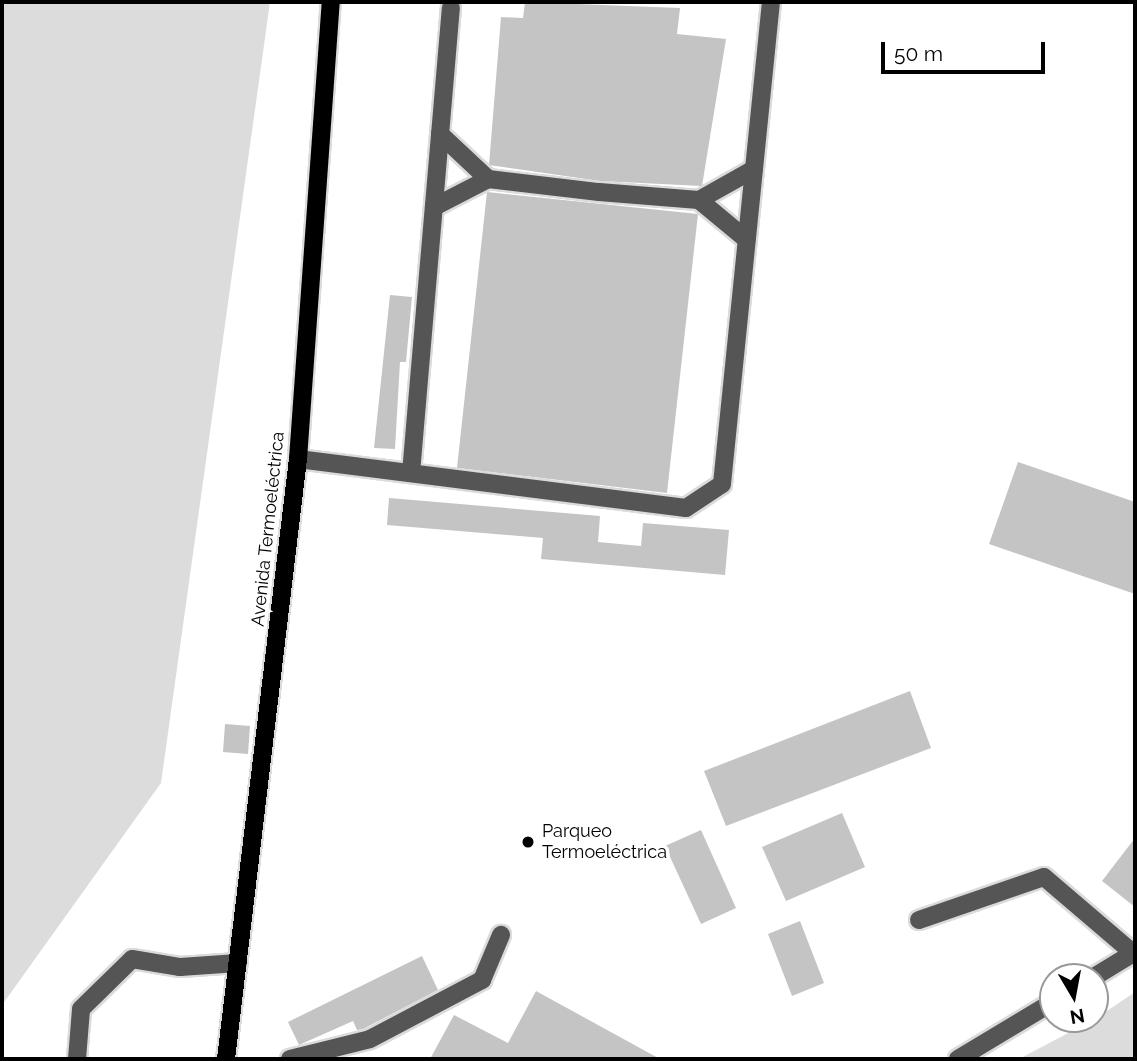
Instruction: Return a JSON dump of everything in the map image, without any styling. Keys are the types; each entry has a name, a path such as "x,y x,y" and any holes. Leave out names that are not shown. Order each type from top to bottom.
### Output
{"main road":[{"name":"Avenida Termoeléctrica","path":"226,1059 298,459 331,2"}],"street":[{"path":"298,459 686,508 722,484 771,2"},
{"path":"411,473 451,8"},
{"path":"440,134 488,179"},
{"path":"699,200 754,169"},
{"path":"434,206 488,179 699,200 747,240"},
{"path":"919,920 1044,877 1134,953 1109,968"},
{"path":"290,1059 370,1039 482,980 501,935"},
{"path":"77,1059 81,1009 132,959 180,967 238,963"},
{"path":"958,1059 1039,1010"}],"shaded area":[{"path":"2,2 270,2 161,783 2,1005"},
{"path":"1135,992 1135,1059 1019,1059 1068,1033 1109,1033 1109,1010"}],"building":[{"path":"525,2 680,8 677,34 726,39 702,186 600,181 489,165 501,17 523,18"},
{"path":"487,192 698,214 667,493 457,468"},
{"path":"390,295 412,297 406,362 400,362 395,449 374,448"},
{"path":"1018,462 1135,502 1135,594 989,544"},
{"path":"389,498 600,516 598,542 641,546 643,523 729,530 725,575 541,559 543,538 387,525"},
{"path":"910,691 931,748 726,826 704,771"},
{"path":"225,724 250,726 248,754 223,752"},
{"path":"842,813 865,867 786,901 762,847"},
{"path":"701,830 736,908 701,924 665,846"},
{"path":"1135,838 1135,907 1102,881"},
{"path":"800,921 824,983 792,996 768,934"},
{"path":"422,956 438,990 363,1029 357,1030 353,1021 299,1045 288,1022"},
{"path":"536,991 660,1059 430,1059 454,1015 508,1043"}],"place":[{"name":"Parqueo Termoeléctrica","path":"528,842"}]}
